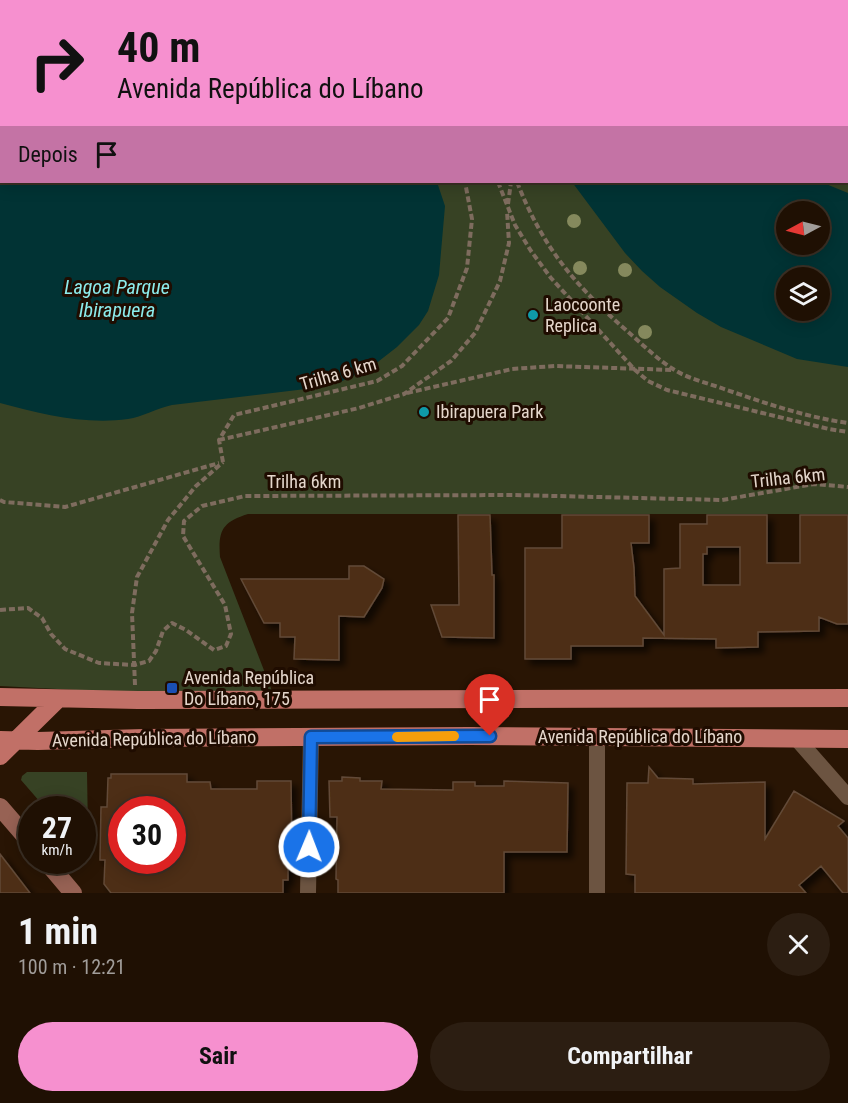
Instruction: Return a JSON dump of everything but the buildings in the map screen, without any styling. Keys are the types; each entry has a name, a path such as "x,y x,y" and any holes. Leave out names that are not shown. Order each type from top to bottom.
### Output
{"main road":[{"name":"Avenida República do Líbano","path":"0,697 138,700 848,698"},
{"path":"0,756 8,740 58,699"},
{"name":"Avenida República do Líbano","path":"8,740 311,737 848,739"}],"street":[{"path":"308,893 311,737"},
{"path":"597,737 597,893"},
{"path":"797,739 848,797"},
{"path":"0,807 18,828"},
{"path":"57,874 73,893"}],"path":[{"name":"Trilha 6 km","path":"219,440 234,415 377,381 402,366 448,318 467,268 472,219 465,183"},
{"path":"498,183 515,225 551,278 635,370 648,381 667,390 848,432"},
{"path":"404,394 451,361 475,333 500,281 509,243 507,207 511,183"},
{"path":"517,183 542,236 572,277 607,313 674,370"},
{"path":"223,462 219,440 359,408 404,394 512,369 555,366 674,370 780,408 830,421 848,423"},
{"path":"0,500 65,507 223,462"},
{"path":"138,700 132,613 137,577 168,520 196,486 223,462"},
{"name":"Trilha 6km","path":"134,665 149,661 156,651 163,631 172,622 214,650 226,646 231,634 225,605 183,536 184,521 202,506 245,496 515,495 722,500 814,484 848,487"},
{"path":"0,610 28,608 42,618 51,634 65,649 99,663 134,665"}],"green space":[{"name":"Ibirapuera Park","path":"0,183 848,183 848,514 248,514 227,524 221,534 220,557 272,691 114,692 0,686"},
{"path":"27,772 87,772 87,796 35,796 21,780"}],"water":[{"name":"Lagoa Parque Ibirapuera","path":"0,183 437,183 445,206 439,275 428,311 419,325 397,347 370,368 340,382 322,387 172,405 133,418 112,420 96,421 63,417 0,403"},
{"path":"573,183 823,183 848,193 848,367 797,359 721,327 660,287 625,253"}],"slow traffic":[{"path":"397,737 454,736"}],"place":[{"name":"Laocoonte Replica","path":"533,315"},
{"name":"Ibirapuera Park","path":"424,412"},
{"name":"Avenida República Do Líbano, 175","path":"172,688"}],"route":[{"path":"309,847 311,737 490,736"}]}
